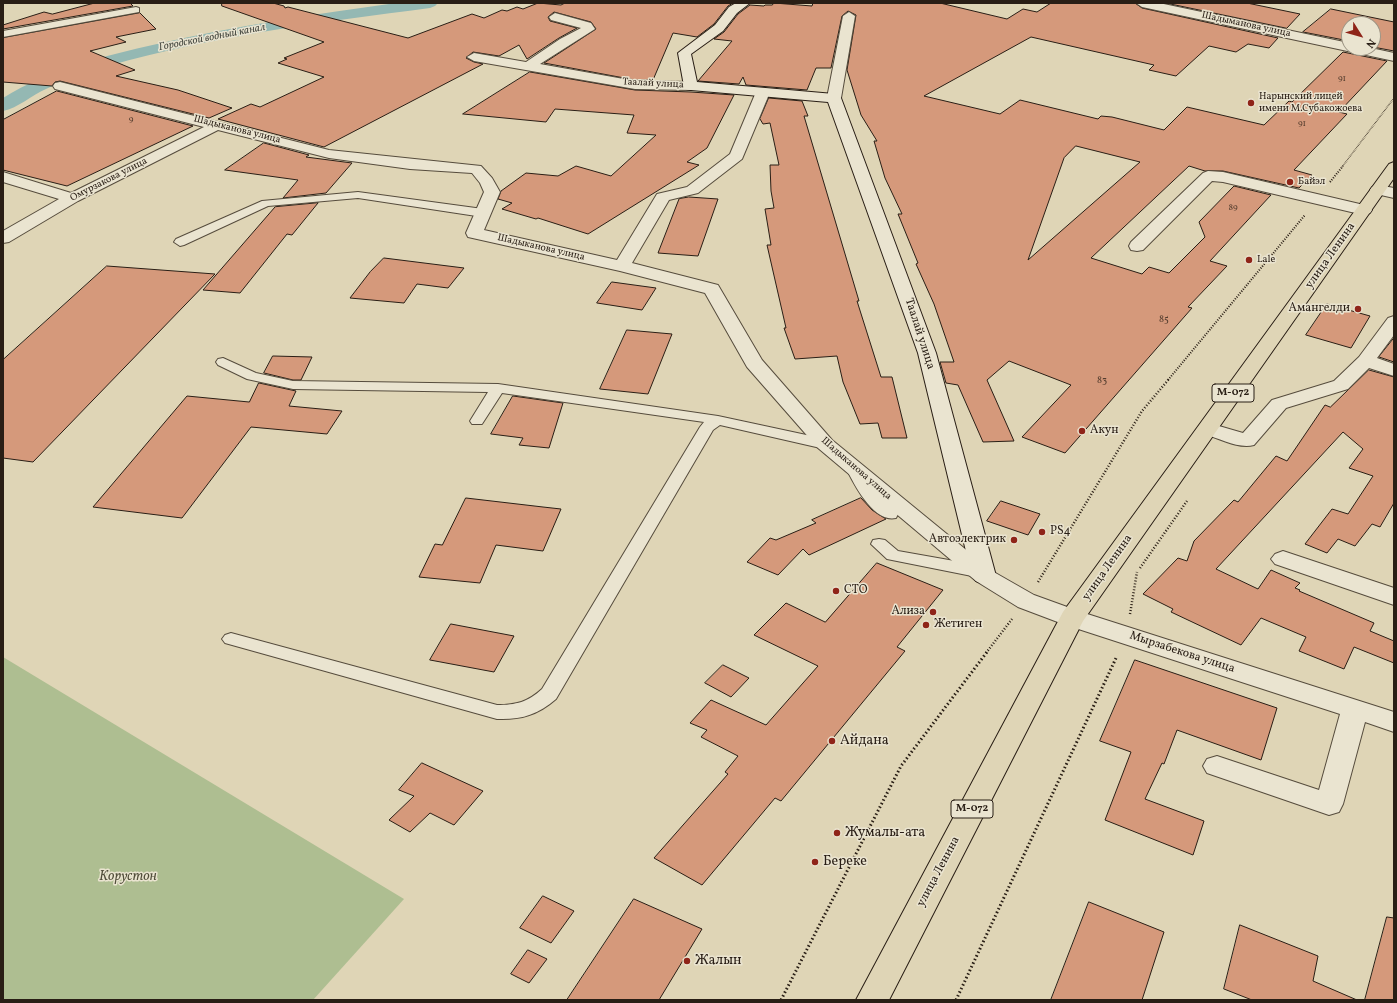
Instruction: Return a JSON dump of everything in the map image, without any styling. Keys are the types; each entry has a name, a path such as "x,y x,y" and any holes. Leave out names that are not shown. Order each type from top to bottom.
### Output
{"main road":[{"name":"улица Ленина","path":"872,1000 1072,618 1364,210 1386,191 1394,168"}],"street":[{"path":"691,86 684,53 719,28 733,10 744,3"},
{"name":"Шадыманова улица","path":"1142,3 1341,45"},
{"path":"834,98 849,16"},
{"path":"526,67 564,42 589,28 587,26 555,17"},
{"path":"1381,54 1394,57"},
{"name":"Таалай улица","path":"474,57 635,85 691,86 834,98 927,353 980,574"},
{"name":"Шадыканова улица","path":"60,86 329,154 410,164 476,169 487,181 492,192 474,233 622,266 712,289 754,363 824,444 980,574"},
{"path":"622,266 664,197 692,190 737,156 762,92"},
{"name":"Омурзакова улица","path":"3,238 72,198 218,126"},
{"path":"1137,246 1208,176 1223,178 1364,210"},
{"path":"3,177 72,198"},
{"path":"1212,430 1248,441 1279,404 1341,385 1366,361 1394,322"},
{"path":"1366,361 1394,370"},
{"path":"1283,559 1394,597"},
{"name":"Мырзабекова улица","path":"980,574 1026,602 1126,636 1394,722"},
{"path":"1217,766 1329,804 1355,709"}],"lane":[{"path":"3,34 136,10"},
{"path":"180,242 266,203 358,195 484,213"},
{"path":"223,362 252,376 293,385 498,388 718,420 824,444"},
{"path":"477,421 498,388"},
{"path":"231,639 497,712 517,713 539,704 549,694 707,427 718,420"},
{"path":"856,470 867,494 890,514"},
{"path":"879,544 893,555 980,574"}],"path":[{"path":"781,1000 902,766 1026,602 1142,411 1317,200 1394,98"},
{"path":"956,1000 1126,636 1136,573 1187,500"}],"green space":[{"name":"Корустон","path":"3,657 404,899 313,1000 3,1000"}],"building":[{"path":"95,3 130,3 133,6 3,29 3,25 44,12 52,14"},
{"path":"222,3 273,3 284,6 285,8 288,7 408,38 472,14 484,18 502,10 507,11 517,7 523,9 538,3 561,5 565,3 733,3 728,6 714,24 697,37 673,33 653,80 635,80 544,63 596,29 591,22 554,12 548,17 550,21 577,28 527,59 519,45 499,56 473,52 466,58 483,64 324,147 218,119 251,104 260,107 324,77 278,63 287,59 284,58 324,42 222,6"},
{"path":"774,3 812,6 813,3 940,3 1007,19 1023,9 1037,12 1051,3 1135,3 1142,8 1278,38 1269,48 1248,44 1236,52 1209,46 1176,76 1149,70 1154,65 1031,37 924,96 1000,114 1020,100 1098,119 1101,116 1112,117 1164,130 1187,107 1264,125 1289,101 1292,102 1341,54 1341,56 1363,56 1387,61 1339,112 1347,114 1294,170 1312,175 1299,188 1223,171 1205,171 1189,166 1091,258 1142,274 1149,267 1169,273 1205,237 1199,222 1234,186 1271,195 1210,261 1227,266 1188,307 1192,308 1065,453 1022,437 1071,385 1009,361 987,380 1014,441 983,442 958,385 946,383 940,362 954,362 934,304 916,264 918,263 898,214 902,214 885,178 874,141 877,141 861,115 847,70 856,15 848,11 842,16 831,68 816,68 807,90 746,85 743,77 739,84 698,81 732,41 714,39 724,32 738,14 750,5 772,5","holes":["1076,146 1140,162 1028,260 1064,158"]},
{"path":"1166,3 1247,3 1300,14 1287,28"},
{"path":"1331,9 1365,16 1341,16 1341,39 1303,32"},
{"path":"140,13 156,29 116,37 126,42 90,51 135,70 116,76 178,90 232,108 209,118 60,81 55,82 52,86 3,82 3,38"},
{"path":"1381,19 1394,22 1394,51 1381,49"},
{"path":"530,72 635,90 734,95 707,148 687,162 699,165 588,234 538,218 536,219 502,209 512,203 498,199 501,191 526,173 558,176 576,166 611,176 656,135 627,133 634,115 555,109 546,122 463,114"},
{"path":"57,91 193,126 67,186 3,170 3,120"},
{"path":"769,98 802,101 808,116 804,116 859,301 857,301 881,377 892,377 907,438 882,438 878,423 860,424 843,382 837,356 795,359 784,328 786,328 767,245 771,245 765,209 774,208 771,191 770,165 779,165 770,123 763,124 760,119"},
{"path":"264,143 309,155 306,157 352,163 326,193 283,198 298,180 225,170"},
{"path":"689,197 718,199 698,256 658,253 679,199"},
{"path":"318,203 292,235 287,234 240,293 203,290 275,207"},
{"path":"384,258 464,268 448,288 417,284 404,303 350,298 370,272"},
{"path":"107,266 215,274 33,462 3,458 3,360"},
{"path":"612,282 656,288 642,310 597,303"},
{"path":"1327,304 1370,316 1351,348 1306,335"},
{"path":"627,330 672,334 648,394 600,389"},
{"path":"1394,338 1394,362 1379,357"},
{"path":"273,356 312,357 301,380 293,380 264,373"},
{"path":"1369,370 1394,377 1394,503 1380,527 1372,524 1355,546 1338,539 1327,553 1305,544 1332,509 1348,514 1373,476 1349,468 1363,449 1343,432 1216,569 1258,589 1271,570 1300,583 1295,588 1300,590 1299,591 1374,623 1370,631 1394,641 1394,663 1354,647 1344,669 1299,651 1306,637 1261,618 1241,645 1171,612 1173,609 1143,594 1178,558 1187,561 1194,541 1234,500 1238,502 1276,456 1287,461 1325,405 1330,407"},
{"path":"259,383 296,391 289,406 342,411 327,434 251,427 182,518 93,507 187,396 249,402"},
{"path":"513,396 563,403 549,448 519,445 523,438 491,434"},
{"path":"466,498 561,509 543,551 496,545 480,583 419,577 435,544 442,545"},
{"path":"861,498 872,510 886,519 809,555 803,549 778,575 747,562 770,538 776,540 816,523 812,520"},
{"path":"1001,501 1040,514 1028,535 987,521"},
{"path":"877,563 943,590 897,647 905,651 781,801 775,798 702,885 654,858 728,774 725,772 738,756 701,737 707,730 690,723 711,700 766,725 818,666 754,635 786,603 825,622"},
{"path":"451,624 514,636 494,672 430,660"},
{"path":"1135,660 1277,708 1261,760 1177,730 1164,764 1162,763 1145,799 1204,821 1193,855 1105,820 1131,752 1100,741"},
{"path":"723,665 749,678 731,697 705,683"},
{"path":"422,763 483,791 454,825 430,813 410,832 389,820 414,796 399,790"},
{"path":"543,896 574,911 551,943 520,928"},
{"path":"634,899 702,929 659,1000 567,1000"},
{"path":"1089,902 1164,932 1142,1000 1051,1000"},
{"path":"1387,917 1394,918 1394,1000 1365,1000"},
{"path":"1240,925 1318,956 1313,981 1357,1000 1252,1000 1224,989"},
{"path":"528,950 547,959 529,983 511,974"}],"waterway":[{"name":"Городской водный канал","path":"3,106 21,95 60,76 80,69 144,52 263,27 430,3"}],"place":[{"name":"Нарынский лицей имени М.Субакожоева","path":"1251,103"},
{"name":"Байэл","path":"1290,182"},
{"name":"Lale","path":"1249,260"},
{"name":"Амангелди","path":"1358,309"},
{"name":"Акун","path":"1082,431"},
{"name":"PS4","path":"1042,532"},
{"name":"Автоэлектрик","path":"1014,540"},
{"name":"СТО","path":"836,591"},
{"name":"Ализа","path":"933,612"},
{"name":"Жетиген","path":"926,625"},
{"name":"Айдана","path":"832,741"},
{"name":"Жумалы-ата","path":"837,833"},
{"name":"Береке","path":"815,862"},
{"name":"Жалын","path":"687,961"}]}
